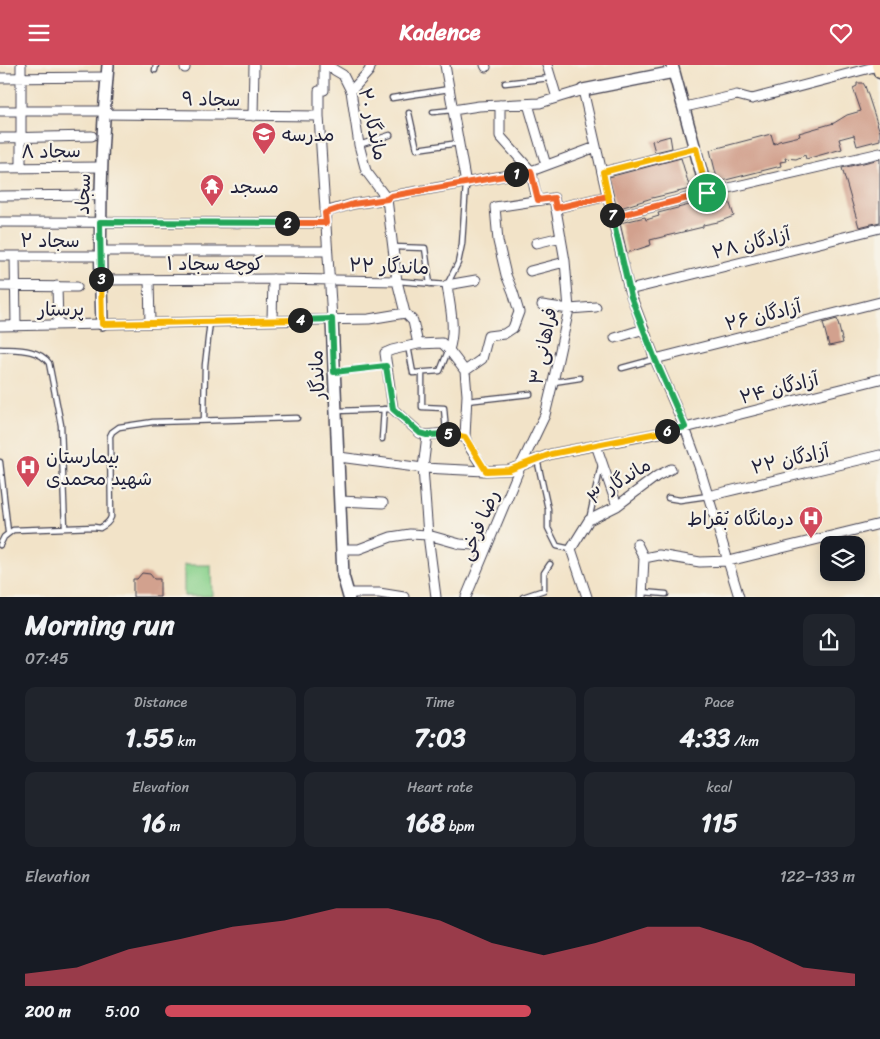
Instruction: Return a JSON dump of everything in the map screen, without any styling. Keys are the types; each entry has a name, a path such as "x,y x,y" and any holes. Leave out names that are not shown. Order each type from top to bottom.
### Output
{"street":[{"path":"20,65 21,168"},
{"name":"سجاد","path":"102,324 100,253 101,167 103,113 108,65"},
{"path":"253,116 254,65"},
{"name":"ماندگار ۲۰","path":"325,65 343,75 351,91 359,145 366,171 387,199 397,281 405,313 413,321 418,344"},
{"name":"ماندگار","path":"325,65 324,90 319,91 319,116 330,280 342,549 344,576 349,595"},
{"path":"351,91 371,65"},
{"path":"445,65 466,184"},
{"path":"547,65 557,99"},
{"path":"453,110 479,105 540,103 583,90 673,68 707,193"},
{"path":"685,107 736,95 752,99 879,68"},
{"path":"0,78 107,77"},
{"path":"583,90 629,290 655,359 685,427 739,597"},
{"path":"528,104 546,165"},
{"path":"465,371 482,359 488,336 504,334 513,328 519,312 506,275 498,241 495,207 538,200 531,171 500,136 500,105"},
{"name":"سجاد ۹","path":"0,111 319,116"},
{"path":"0,138 92,137"},
{"path":"325,213 353,204 387,199 391,196 531,171 596,147"},
{"path":"603,172 696,148"},
{"path":"613,217 880,153"},
{"name":"سجاد ۸","path":"0,168 101,167"},
{"path":"0,196 101,195"},
{"path":"556,208 608,196"},
{"name":"فراهانی ۳","path":"521,465 545,415 569,309 565,262 554,198 538,200"},
{"path":"0,222 326,223"},
{"name":"آزادگان ۲۸","path":"629,290 880,228"},
{"path":"536,243 561,237"},
{"name":"سجاد ۲","path":"0,256 327,251"},
{"path":"15,256 16,326"},
{"path":"530,271 565,262"},
{"path":"272,320 273,279"},
{"name":"کوچه سجاد ۱","path":"101,280 330,280"},
{"path":"150,280 150,323"},
{"name":"ماندگار ۲۲","path":"330,280 397,281"},
{"path":"449,350 452,342 453,321 448,285 476,280"},
{"path":"0,286 77,287"},
{"path":"57,286 58,325"},
{"name":"آزادگان ۲۶","path":"655,359 880,302"},
{"path":"542,305 569,309 596,307"},
{"name":"پرستار","path":"0,326 369,319 405,313"},
{"path":"615,338 644,329"},
{"path":"465,437 446,433 427,435 420,433 388,409 385,353 418,344 442,343 449,350 465,371 467,401 465,437 486,471"},
{"name":"آزادگان ۲۴","path":"338,457 423,468 486,471 509,470 551,454 685,427 880,379"},
{"path":"427,435 423,468 428,535 436,597"},
{"path":"596,445 617,506"},
{"name":"آزادگان ۲۲","path":"708,495 880,455"},
{"name":"رضا فرخی","path":"466,597 521,465"},
{"name":"ماندگار ۳","path":"571,549 589,520 617,506 657,476 671,469"},
{"path":"340,501 383,503"},
{"path":"644,559 659,555 700,562 729,561 880,524"},
{"path":"342,549 359,549 391,537 410,534 428,535 460,544 487,546"},
{"path":"637,544 644,559 643,594"},
{"path":"571,549 587,597"},
{"path":"349,595 379,593 404,597"}],"lane":[{"path":"505,83 550,79"},
{"path":"392,97 449,89"},
{"path":"433,112 453,110"},
{"path":"409,113 417,149 459,143"},
{"path":"359,145 390,135"},
{"path":"448,285 458,263 462,244 466,184"},
{"path":"393,247 425,248 430,284"},
{"name":"ماندگار ۲۲","path":"397,281 448,285"},
{"path":"204,420 205,365 210,321"},
{"path":"408,346 413,373 440,371 449,350"},
{"path":"0,349 38,353 49,363 61,425 65,528"},
{"path":"622,368 655,359"},
{"path":"334,372 386,366"},
{"path":"422,372 422,407 444,407 446,433"},
{"path":"553,382 580,378"},
{"path":"467,401 530,394"},
{"path":"336,411 388,409 382,439"},
{"path":"0,545 8,532 14,529 100,528 110,521 110,437 112,432 119,427 153,422 297,418"},
{"path":"537,459 548,509 548,528 557,546 571,549"},
{"path":"0,462 8,532"},
{"path":"589,520 601,463"},
{"path":"668,498 680,500 708,495"},
{"path":"522,597 544,590 544,573 550,564"},
{"path":"643,594 666,594"}],"green space":[{"path":"184,565 211,565 212,596 184,596"}],"building":[{"path":"857,83 863,83 865,86 880,132 880,140 857,146 854,135 839,139 842,149 806,159 805,155 796,159 785,158 786,161 780,162 781,166 718,182 710,150 771,134 774,144 800,136 799,133 834,123 847,115 861,111 853,88 857,86"},
{"path":"670,136 672,148 655,152 652,141"},
{"path":"681,158 690,189 617,209 609,177"},
{"path":"880,159 880,222 859,227 842,168"},
{"path":"728,198 734,216 703,225 703,227 650,240 651,245 627,253 620,223 645,217 646,220 659,216 658,213 697,203 697,205"},
{"path":"837,319 843,343 829,346 823,323"},
{"path":"142,573 150,574 154,579 160,579 160,597 133,597 133,579 137,579"}],"place":[{"name":"مدرسه","path":"264,155"},
{"name":"مسجد","path":"212,207"},
{"name":"بیمارستان شهید محمدی","path":"28,488"},
{"name":"درمانگاه بُقراط","path":"811,539"}],"route":[{"path":"707,193 613,217 608,196 556,208 554,198 538,200 531,171 353,204 325,213 326,223 100,222 102,324 332,319 334,372 386,366 393,409 420,433 427,435 446,433 465,437 470,448 486,471 509,470 551,454 685,427 655,359 631,297 629,290 608,196 603,172 696,148 707,193"}]}
